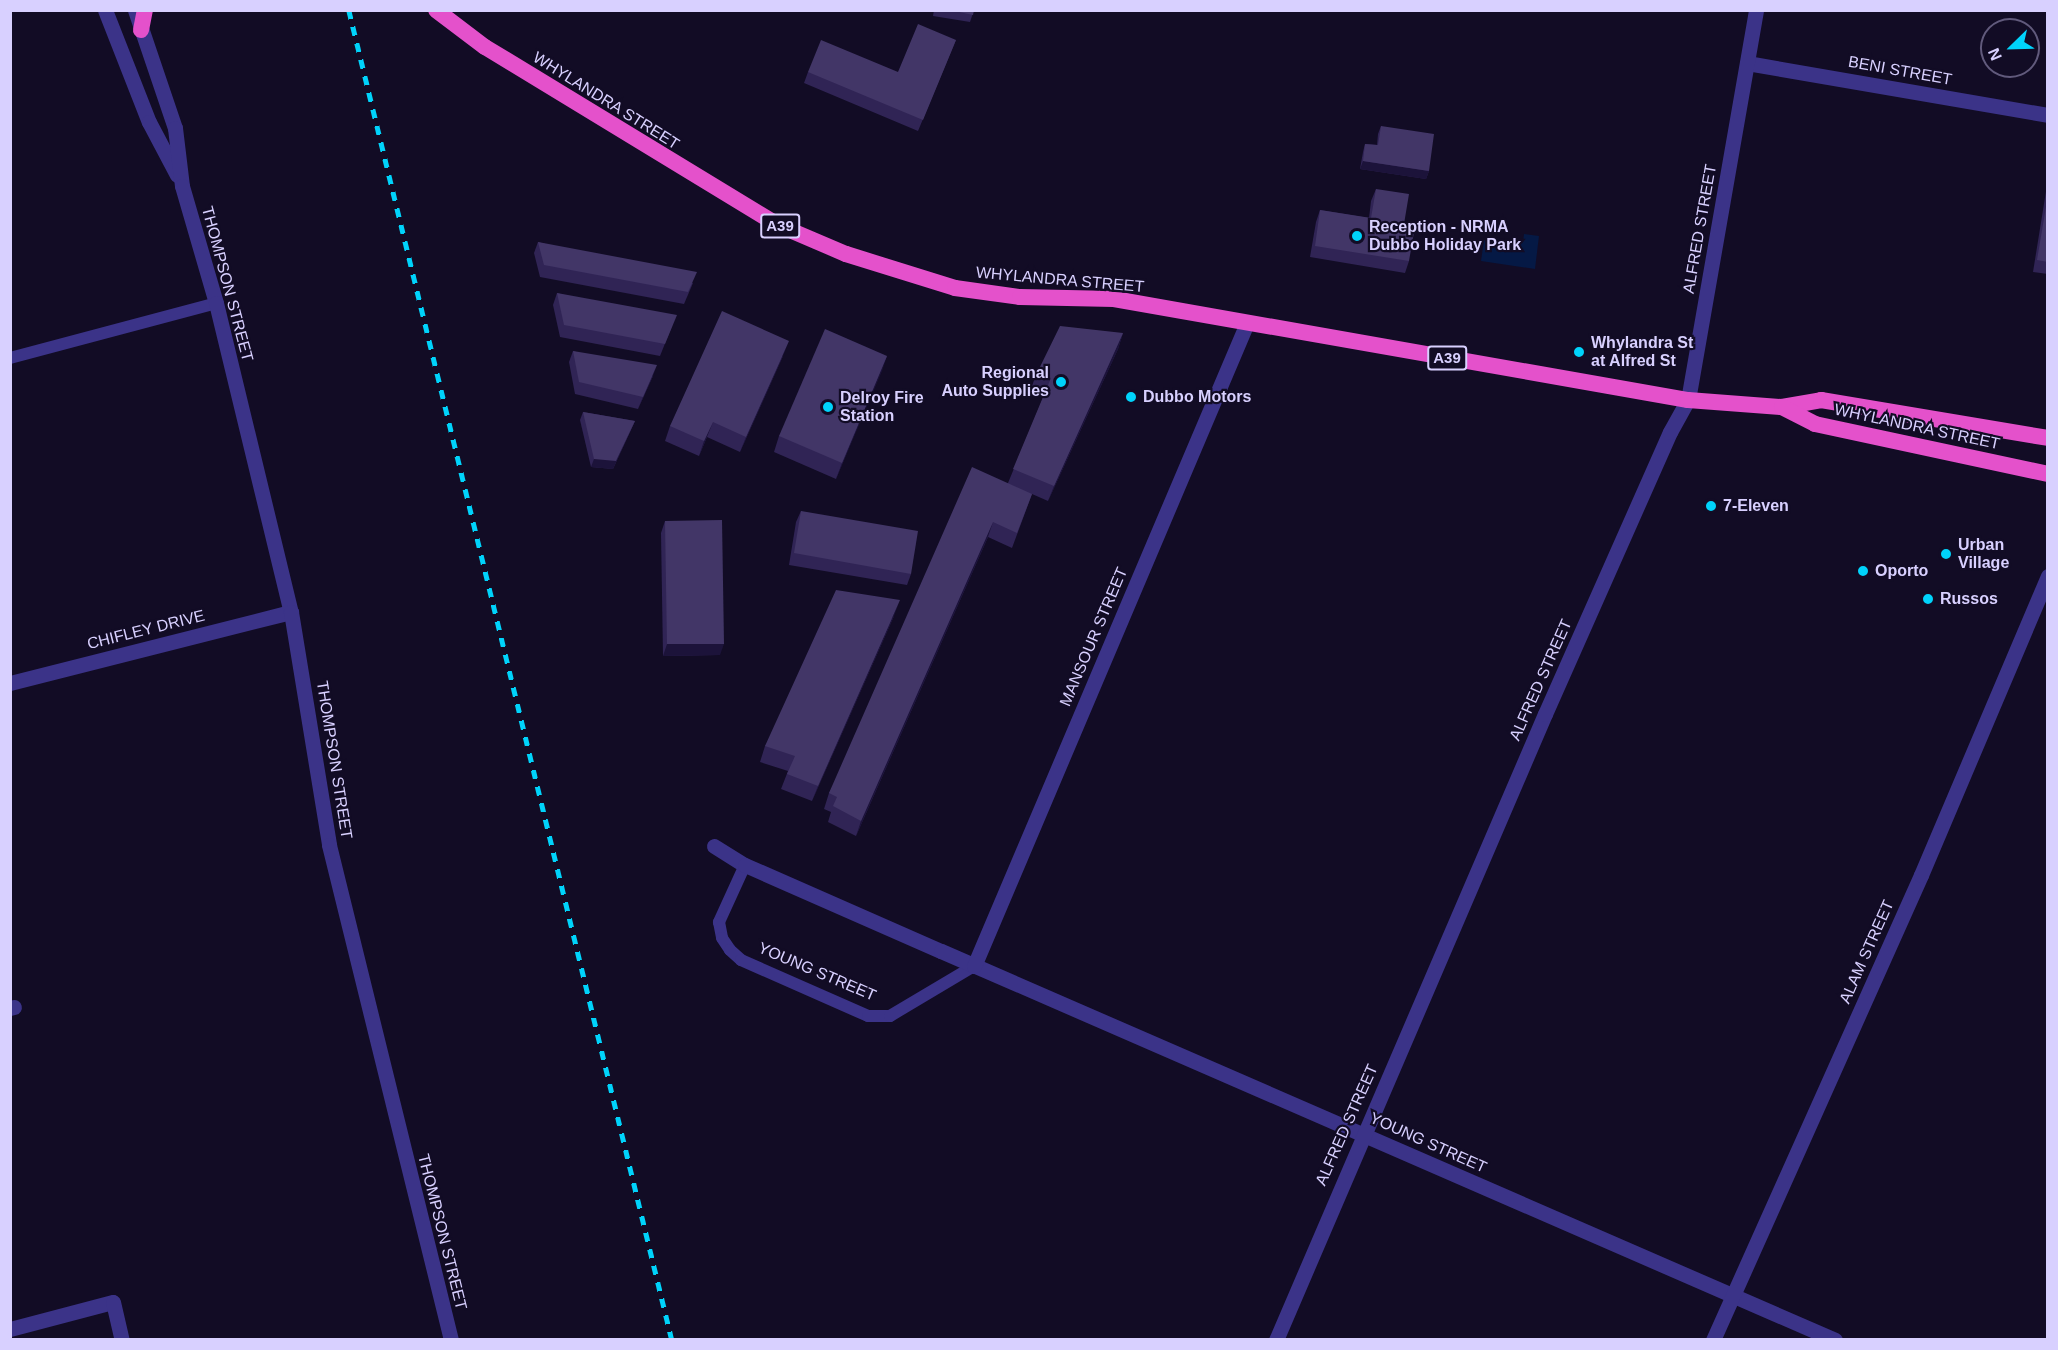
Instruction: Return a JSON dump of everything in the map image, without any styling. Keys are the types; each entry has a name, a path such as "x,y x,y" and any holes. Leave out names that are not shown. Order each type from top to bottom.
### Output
{"highway":[{"path":"141,30 145,10"},
{"name":"WHYLANDRA STREET","path":"436,10 485,47 695,177 778,225 846,254 955,288 1020,297 1114,299 1689,400 1782,407 1821,400 2048,438"},
{"name":"WHYLANDRA STREET","path":"1782,407 1815,424 2048,474"}],"street":[{"name":"THOMPSON STREET","path":"105,10 149,122 182,186"},
{"name":"THOMPSON STREET","path":"135,10 175,128 182,186 216,303 291,612 329,845 451,1340"},
{"name":"ALFRED STREET","path":"1276,1340 1362,1134 1665,443 1689,400 1756,10"},
{"name":"BENI STREET","path":"1747,63 2048,115"},
{"name":"MANSOUR STREET","path":"974,966 1246,323"},
{"name":"ALAM STREET","path":"1713,1340 2048,576"},
{"name":"CHIFLEY DRIVE","path":"10,683 291,612"},
{"name":"YOUNG STREET","path":"714,846 745,865 974,966 1835,1340"},
{"path":"10,1329 113,1302 122,1340"}],"lane":[{"path":"10,358 216,303"},
{"name":"YOUNG STREET","path":"745,865 719,922 722,938 741,960 868,1016 890,1016 974,966"}],"water":[{"path":"1524,234 1539,236 1535,269 1481,261 1484,240 1517,245 1523,242"}],"building":[{"path":"950,10 974,10 973,15"},
{"path":"918,24 956,40 923,120 808,72 821,40 898,72"},
{"path":"1381,126 1434,134 1429,171 1363,161 1365,144 1378,145"},
{"name":"Reception - NRMA Dubbo Holiday Park","path":"1376,189 1409,194 1403,230 1414,232 1409,261 1315,246 1320,210 1371,218"},
{"path":"2048,195 2048,262 2037,260"},
{"path":"538,242 697,272 688,292 544,265"},
{"path":"557,293 677,315 665,344 564,325"},
{"path":"722,311 789,341 746,437 713,422 704,441 670,426"},
{"path":"1060,326 1123,333 1054,486 1013,469 1051,378 1037,373"},
{"path":"825,329 887,356 842,463 779,436"},
{"path":"573,351 657,365 643,397 579,382"},
{"path":"583,412 635,421 616,461 594,459"},
{"path":"972,467 1032,494 1017,533 993,522 861,821 833,806 837,797 829,793"},
{"path":"801,511 918,531 911,574 794,553"},
{"path":"722,520 724,644 667,644 665,521"},
{"path":"836,590 900,600 818,786 787,774 795,756 765,746"}],"railway":[{"path":"349,10 672,1340"}],"place":[{"name":"Reception - NRMA Dubbo Holiday Park","path":"1357,236"},
{"name":"Whylandra St at Alfred St","path":"1579,352"},
{"name":"Regional Auto Supplies","path":"1061,382"},
{"name":"Dubbo Motors","path":"1131,397"},
{"name":"Delroy Fire Station","path":"828,407"},
{"name":"7-Eleven","path":"1711,506"},
{"name":"Urban Village","path":"1946,554"},
{"name":"Oporto","path":"1863,571"},
{"name":"Russos","path":"1928,599"}]}
